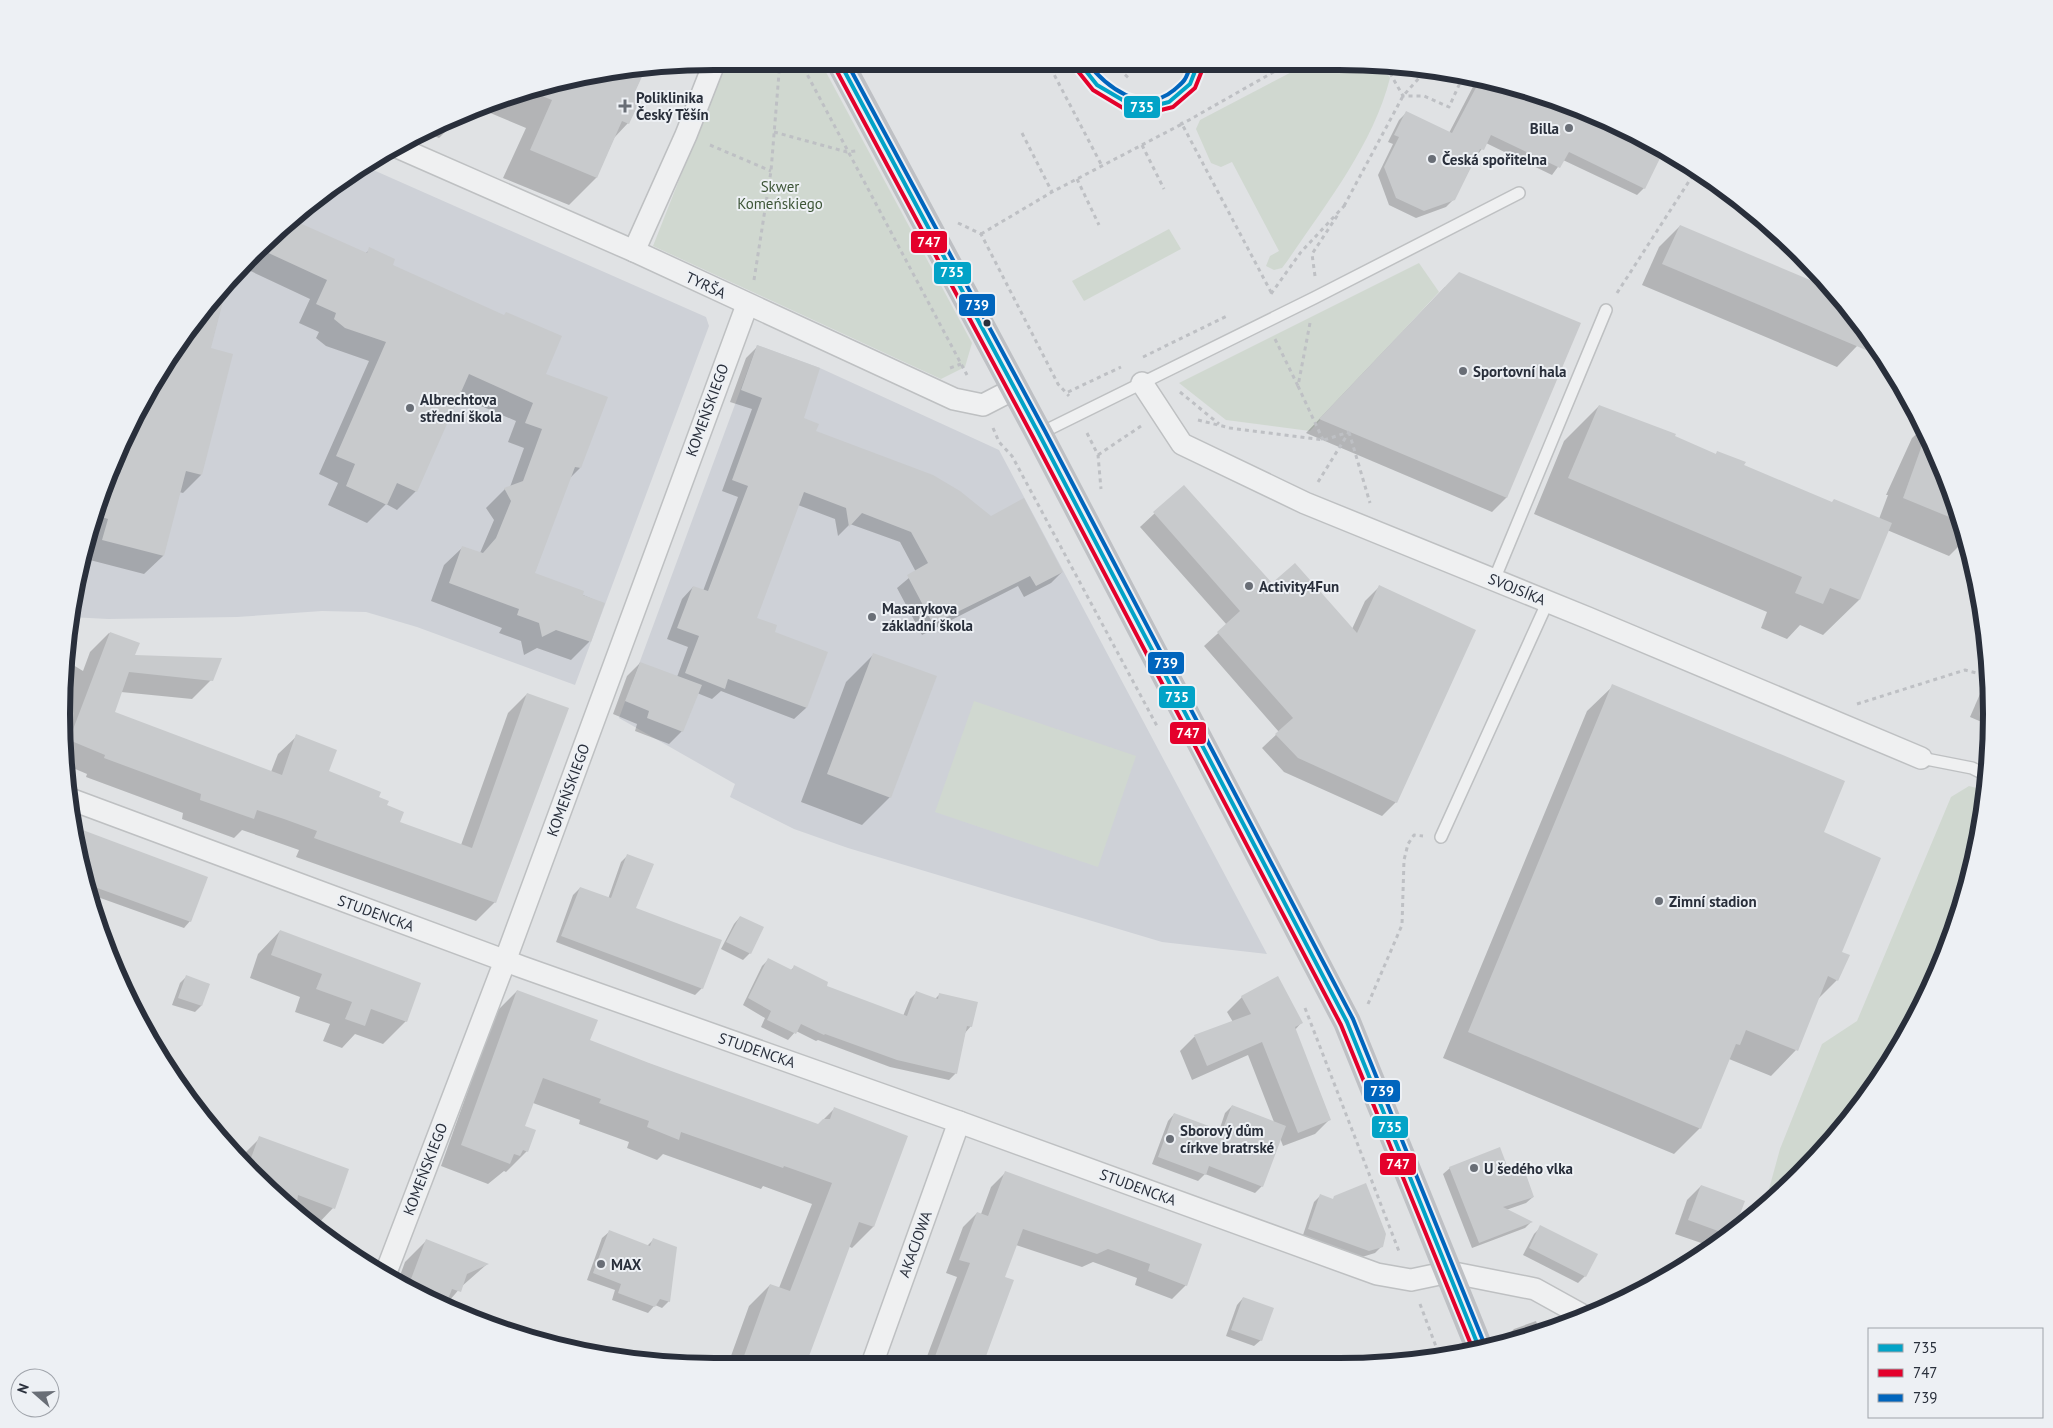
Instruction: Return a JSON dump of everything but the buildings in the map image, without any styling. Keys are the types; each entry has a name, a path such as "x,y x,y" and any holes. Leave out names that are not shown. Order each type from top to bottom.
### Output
{"main road":[{"path":"844,70 1039,434 1347,1022 1477,1343"}],"street":[{"path":"634,251 686,135 711,70"},
{"name":"TYRŠA","path":"404,150 634,251 750,296 954,399 983,405 1014,389"},
{"name":"KOMEŃSKIEGO","path":"387,1269 505,961 750,296"},
{"name":"SVOJSÍKA","path":"1142,383 1182,444 1305,503 1548,601 1921,758"},
{"name":"STUDENCKA","path":"76,801 505,961 959,1122 1377,1274 1411,1280 1449,1272"},
{"name":"AKACJOWA","path":"875,1358 959,1122"},
{"path":"1449,1272 1535,1289 1577,1312"}],"lane":[{"path":"1086,70 1098,85 1126,102 1145,108 1169,102 1190,84 1195,70"},
{"path":"1039,434 1519,193"},
{"path":"1494,580 1606,310"},
{"path":"1441,837 1548,601"},
{"path":"1921,758 1972,768 1980,772"}],"path":[{"path":"750,296 771,171 779,70"},
{"path":"805,70 961,364"},
{"path":"1052,70 1102,166"},
{"path":"1266,70 1268,75"},
{"path":"1389,72 1403,96"},
{"path":"1298,386 1316,296 1312,254 1345,205 1403,96 1421,76"},
{"path":"1403,96 1424,96 1449,107 1461,81"},
{"path":"981,234 1052,192 1182,124 1272,294"},
{"path":"774,132 847,152"},
{"path":"1022,133 1052,192"},
{"path":"686,135 771,171"},
{"path":"1142,145 1164,189"},
{"path":"1606,310 1692,176"},
{"path":"1077,179 1099,225"},
{"path":"1264,298 1272,294 1301,252 1345,205"},
{"path":"956,222 981,234 1058,384 1068,392 1126,365"},
{"path":"1134,361 1230,314"},
{"path":"1266,321 1324,440"},
{"path":"1098,455 1162,412 1230,428 1324,440 1349,432"},
{"path":"1305,503 1349,432"},
{"path":"1349,432 1379,534"},
{"path":"999,442 1012,456 1158,728"},
{"path":"1820,716 1965,670 1982,674"},
{"path":"1365,1011 1402,925 1402,888 1408,844 1414,835 1441,837"},
{"path":"1305,1006 1437,1350"},
{"path":"1394,1240 1430,1226"}],"shaded area":[{"name":"Albrechtova střední škola","path":"371,169 706,317 709,326 575,685 417,627 366,612 322,611 237,617 108,619 78,617 82,588 104,507 136,429 156,392 203,322 230,289 289,230 322,203"},
{"name":"Masarykova základní škola","path":"757,345 820,368 999,450 1267,954 1162,942 848,848 794,829 730,797 735,784 619,718"}],"green space":[{"name":"Skwer Komeńskiego","path":"722,70 825,70 972,343 965,367 941,379 653,246"},
{"path":"1296,70 1381,71 1386,72 1390,78 1372,127 1347,173 1282,268 1274,270 1266,266 1270,256 1279,251 1232,162 1221,167 1211,163 1196,129 1200,120"},
{"path":"1169,229 1181,249 1084,301 1072,281"},
{"path":"1419,263 1439,292 1310,431 1226,420 1179,383"},
{"path":"974,701 1136,756 1098,867 935,812"},
{"path":"1969,786 1978,788 1971,840 1961,881 1949,921 1917,999 1897,1036 1850,1106 1823,1139 1794,1169 1772,1190 1769,1189 1780,1149 1822,1044 1857,1021 1951,797"}],"transit line":[{"name":"747","path":"836,70 1033,437 1341,1025 1471,1345"},
{"name":"735","path":"844,70 1039,434 1347,1022 1477,1343"},
{"name":"739","path":"851,70 1045,431 1353,1019 1483,1342"},
{"name":"747","path":"1077,70 1093,90 1123,108 1145,114 1173,107 1195,88 1202,70"},
{"name":"735","path":"1085,70 1097,85 1126,102 1145,108 1169,102 1190,84 1195,70"},
{"name":"739","path":"1093,70 1114,88 1126,95 1150,100 1162,97 1174,90 1184,80 1189,70"}],"place":[{"name":"Poliklinika Český Těšín","path":"625,106"},
{"name":"Billa","path":"1569,128"},
{"name":"Česká spořitelna","path":"1432,159"},
{"name":"Sportovní hala","path":"1463,371"},
{"name":"Albrechtova střední škola","path":"410,408"},
{"name":"Activity4Fun","path":"1249,586"},
{"name":"Masarykova základní škola","path":"872,617"},
{"name":"Zimní stadion","path":"1659,901"},
{"name":"Sborový dům církve bratrské","path":"1170,1139"},
{"name":"U šedého vlka","path":"1474,1168"},
{"name":"MAX","path":"601,1264"}]}
